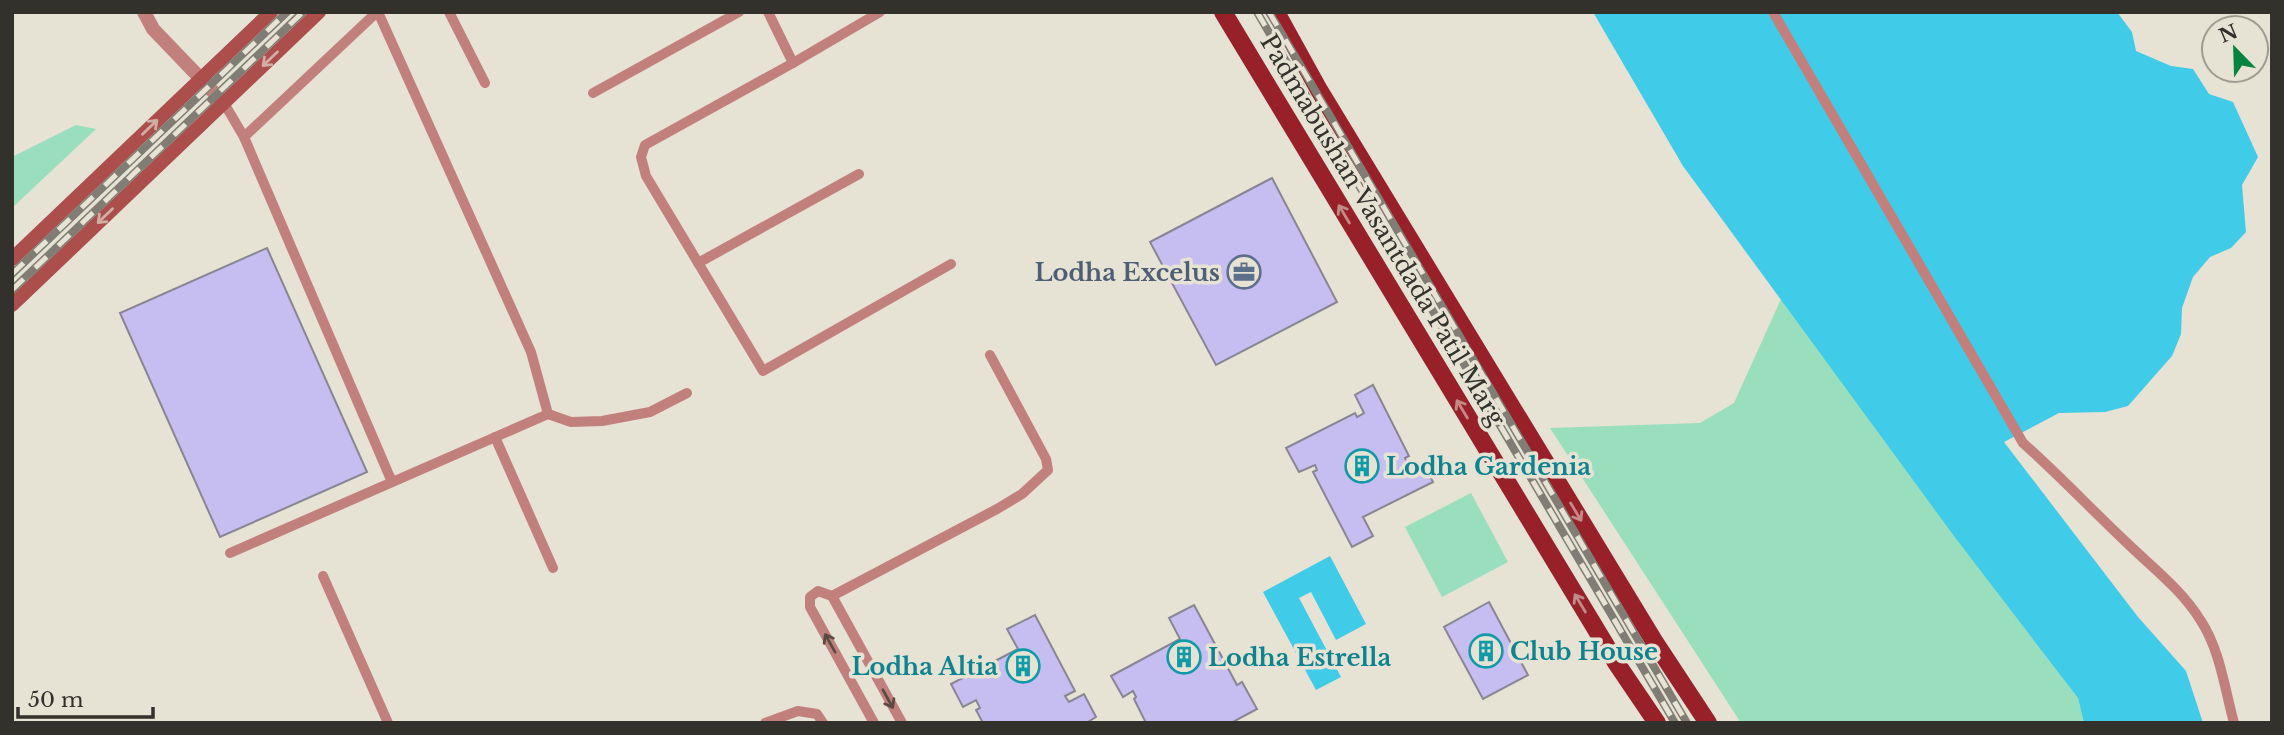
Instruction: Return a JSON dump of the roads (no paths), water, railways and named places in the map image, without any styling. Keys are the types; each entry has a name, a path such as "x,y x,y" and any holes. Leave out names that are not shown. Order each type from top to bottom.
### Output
{"main road":[{"path":"12,259 271,12"},
{"path":"12,305 319,12"},
{"name":"Padmabushan Vasantdada Patil Marg","path":"1276,12 1326,102 1654,641 1709,723"},
{"name":"Padmabushan Vasantdada Patil Marg","path":"1228,14 1603,640 1657,723"}],"street":[{"path":"144,12 153,29 224,103"}],"lane":[{"path":"244,137 378,12 531,352 548,414"},
{"path":"449,12 485,83"},
{"path":"593,93 739,12"},
{"path":"768,12 793,63"},
{"path":"880,12 645,145 641,157 646,176 763,371 951,264"},
{"path":"1773,12 2022,443 2181,593 2203,623 2218,661 2234,723"},
{"path":"224,103 244,137 392,482"},
{"path":"698,263 859,174"},
{"path":"832,596 1006,504 1022,494 1048,470 1046,459 990,355"},
{"path":"229,553 548,414 572,422 602,421 650,412 687,393"},
{"path":"495,437 553,568"},
{"path":"323,576 388,723"},
{"path":"874,723 810,607 810,597 818,591 832,596 902,723"},
{"path":"765,723 798,710 817,714 823,723"}],"water":[{"path":"1593,12 2117,12 2132,32 2136,51 2171,66 2193,69 2200,84 2209,94 2233,102 2258,157 2242,185 2246,232 2231,248 2210,257 2193,277 2182,308 2181,334 2172,356 2128,406 2105,412 2059,413 2004,442 2138,617 2186,671 2203,723 2084,723 2078,698 1954,536 1683,166"},
{"path":"1330,556 1366,624 1336,640 1311,592 1299,598 1341,677 1316,690 1263,592"}],"railway":[{"path":"12,274 287,12"},
{"path":"12,290 303,12"},
{"path":"1257,12 1675,723"},
{"path":"1269,12 1687,723"}],"place":[{"name":"Lodha Excelus","path":"1244,272"},
{"name":"Lodha Gardenia","path":"1362,466"},
{"name":"Club House","path":"1486,651"},
{"name":"Lodha Estrella","path":"1184,657"},
{"name":"Lodha Altia","path":"1023,666"}]}
